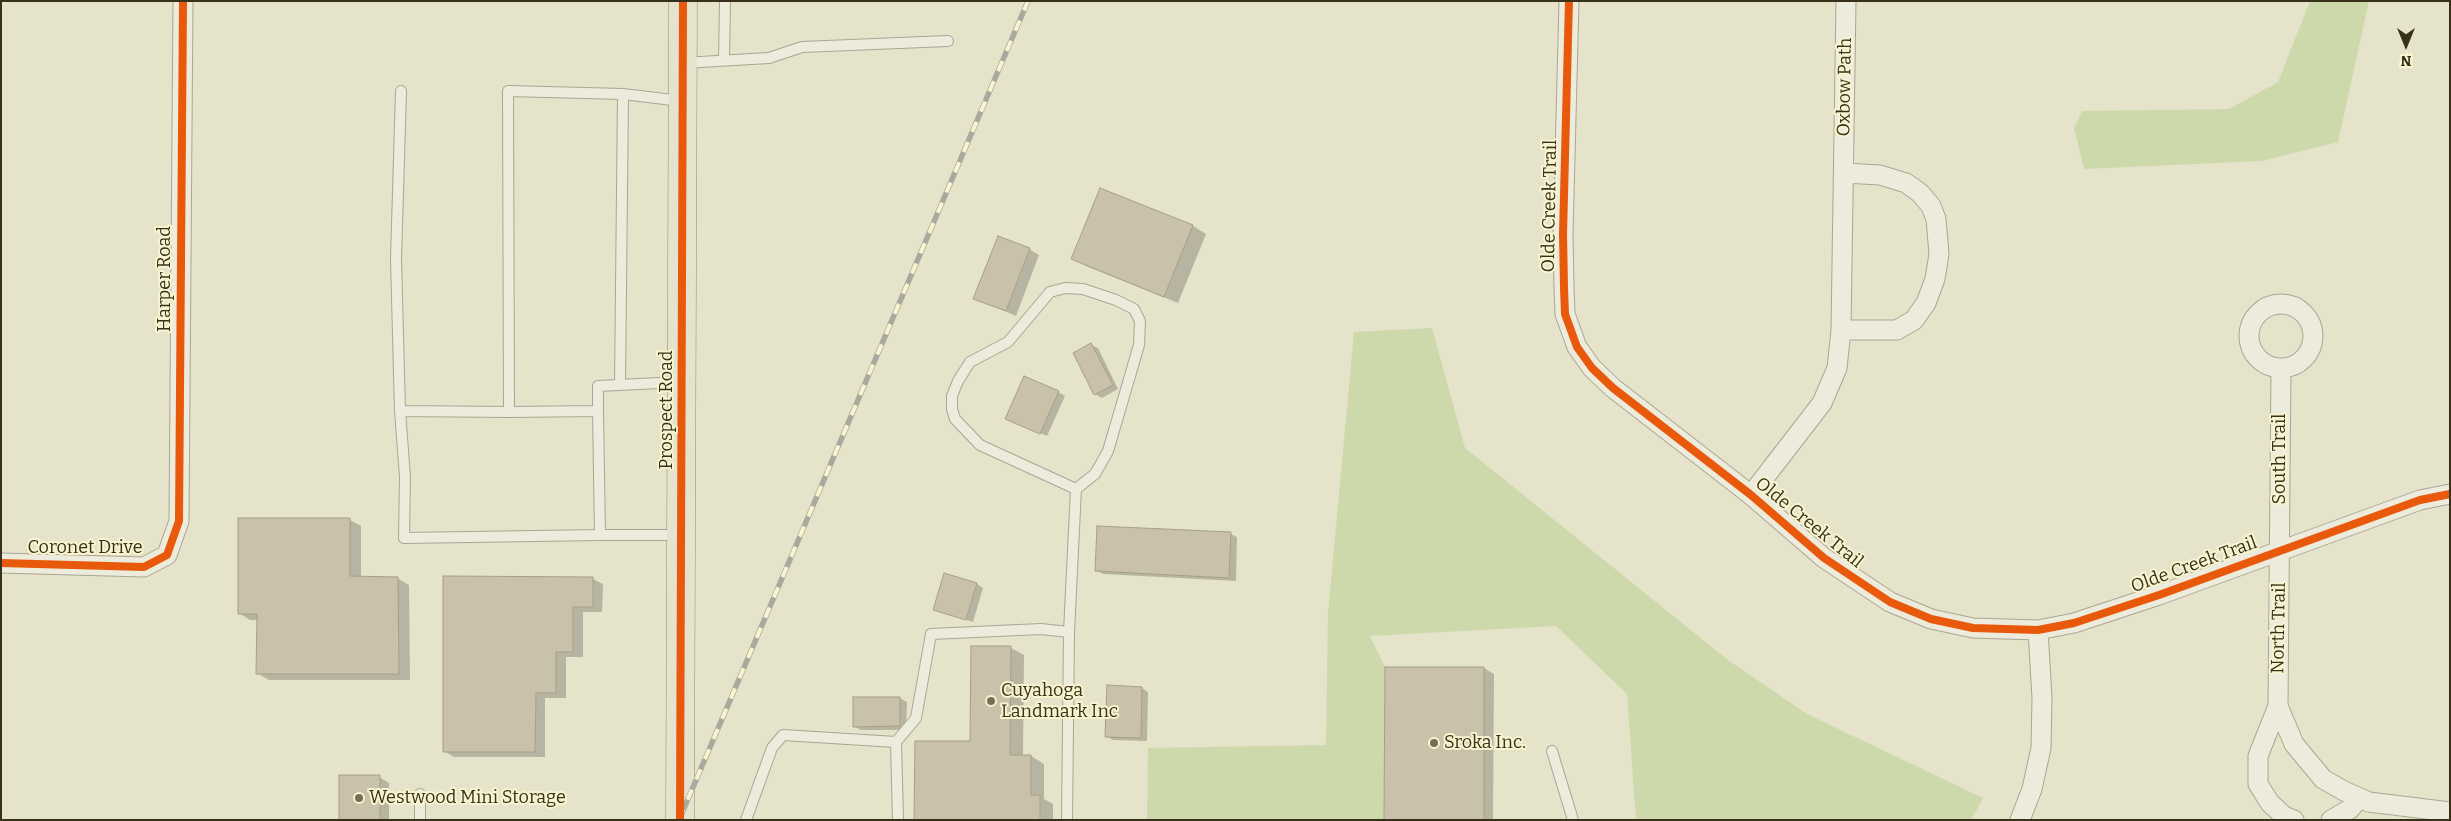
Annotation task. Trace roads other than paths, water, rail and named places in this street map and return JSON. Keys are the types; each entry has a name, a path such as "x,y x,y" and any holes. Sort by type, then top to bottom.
{"main road":[{"name":"Prospect Road","path":"680,820 684,1"}],"street":[{"name":"Harper Road","path":"167,555 179,521 182,1"},
{"name":"Olde Creek Trail","path":"1569,1 1563,234 1565,314 1577,346 1592,368 1613,388 1751,495 1824,558 1890,602 1931,618 1973,628 2038,630 2074,623 2099,615 2420,500 2450,494"},
{"name":"Oxbow Path","path":"1751,495 1822,403 1837,368 1841,330 1846,1"},
{"path":"1841,330 1897,330 1914,320 1926,303 1935,280 1939,254 1936,219 1931,206 1920,193 1906,184 1880,175 1844,173"},
{"name":"South Trail","path":"2280,368 2280,550"},
{"name":"North Trail","path":"2280,550 2278,706 2258,756 2258,784 2270,803 2284,816 2294,820"},
{"name":"Coronet Drive","path":"1,563 144,567 167,555"},
{"path":"2020,820 2032,789 2041,748 2042,698 2038,630"},
{"name":"North Trail","path":"2278,706 2294,744 2323,778 2359,799 2369,802 2450,812"},
{"path":"2331,820 2350,809 2359,799"}],"lane":[{"path":"724,60 726,1"},
{"path":"683,63 769,58 802,47 948,41"},
{"path":"401,91 396,259 400,410 405,477 404,538 600,535 681,536"},
{"path":"509,412 508,91 623,94 683,101"},
{"path":"620,385 623,94"},
{"path":"1066,820 1069,632 1076,489 1095,474 1108,451 1139,345 1140,321 1134,309 1116,300 1083,289 1065,288 1050,292 1008,342 970,362 958,381 952,396 952,409 960,426 980,445 1076,489"},
{"path":"600,535 598,386 682,382"},
{"path":"400,410 509,412 598,410"},
{"path":"898,820 896,742 916,718 931,634 1041,629 1069,632"},
{"path":"746,820 772,748 783,735 896,742"},
{"path":"1552,751 1573,820"},
{"path":"420,794 420,820"}],"railway":[{"path":"679,820 1028,1"}],"place":[{"name":"Cuyahoga Landmark Inc","path":"991,701"},
{"name":"Sroka Inc.","path":"1434,743"},
{"name":"Westwood Mini Storage","path":"359,798"}]}
